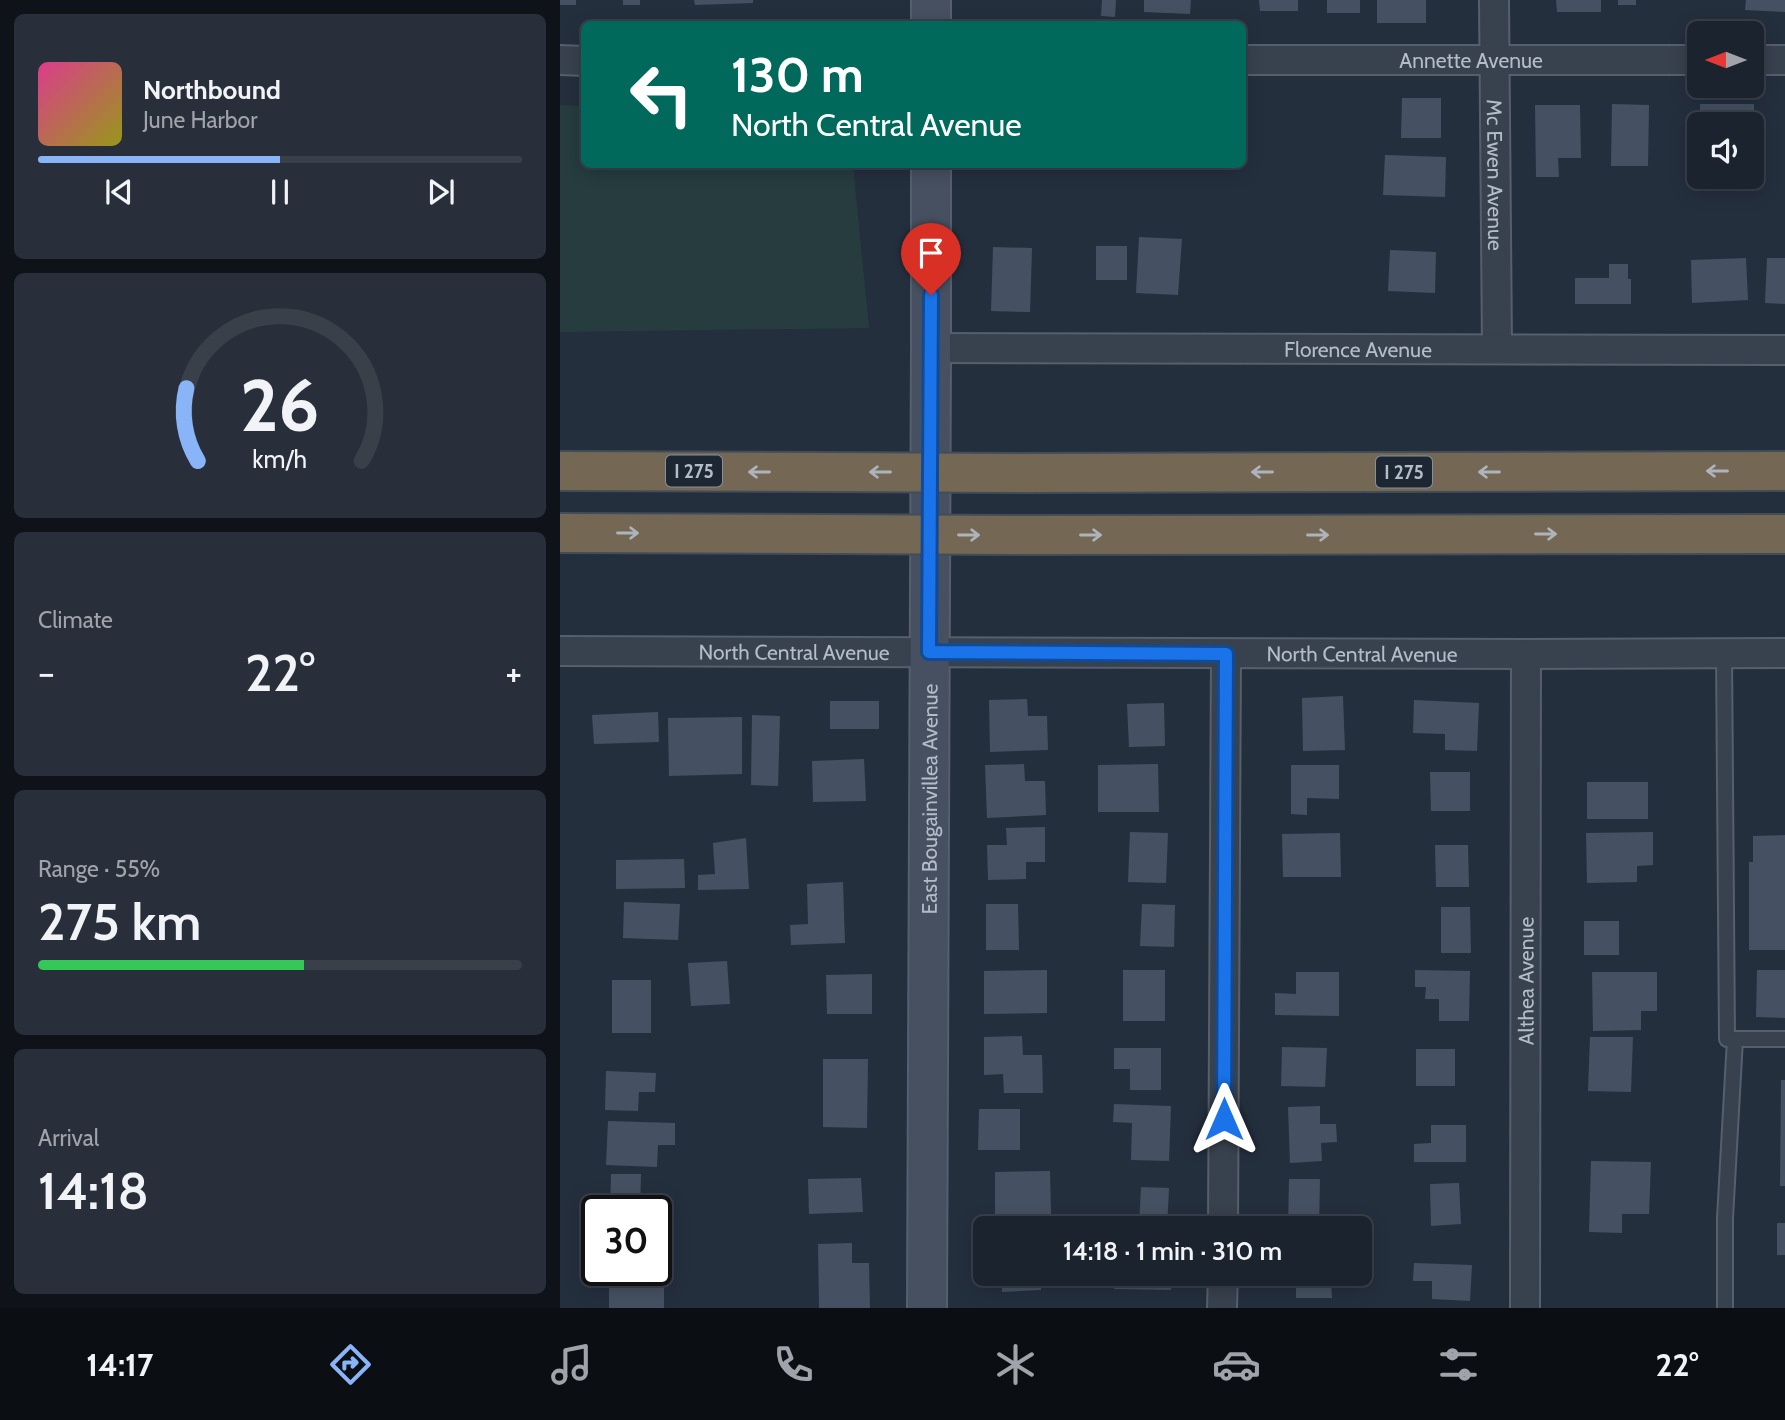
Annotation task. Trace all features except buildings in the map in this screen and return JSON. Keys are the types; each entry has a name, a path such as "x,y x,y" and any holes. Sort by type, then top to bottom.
{"highway":[{"name":"I 275","path":"560,471 1785,471"},
{"path":"560,533 1023,536 1785,534"}],"street":[{"path":"931,0 931,21"},
{"name":"Mc Ewen Avenue","path":"1494,0 1497,349"},
{"path":"560,60 581,61"},
{"name":"Annette Avenue","path":"1246,61 1687,60"},
{"path":"1764,60 1785,60"},
{"name":"East Bougainvillea Avenue","path":"928,1308 930,168"},
{"name":"Florence Avenue","path":"931,348 1785,350"},
{"name":"North Central Avenue","path":"560,651 1785,653"},
{"path":"1223,1216 1226,654"},
{"name":"Althea Avenue","path":"1525,1308 1526,654"},
{"path":"1222,1308 1223,1286"}],"lane":[{"path":"1724,654 1727,1039 1785,1039"},
{"path":"1725,1308 1726,1218 1735,1039"}],"green space":[{"path":"560,105 581,106 581,168 853,168 869,328 560,332"}],"route":[{"path":"931,295 929,652 1226,654 1224,1119"}]}
